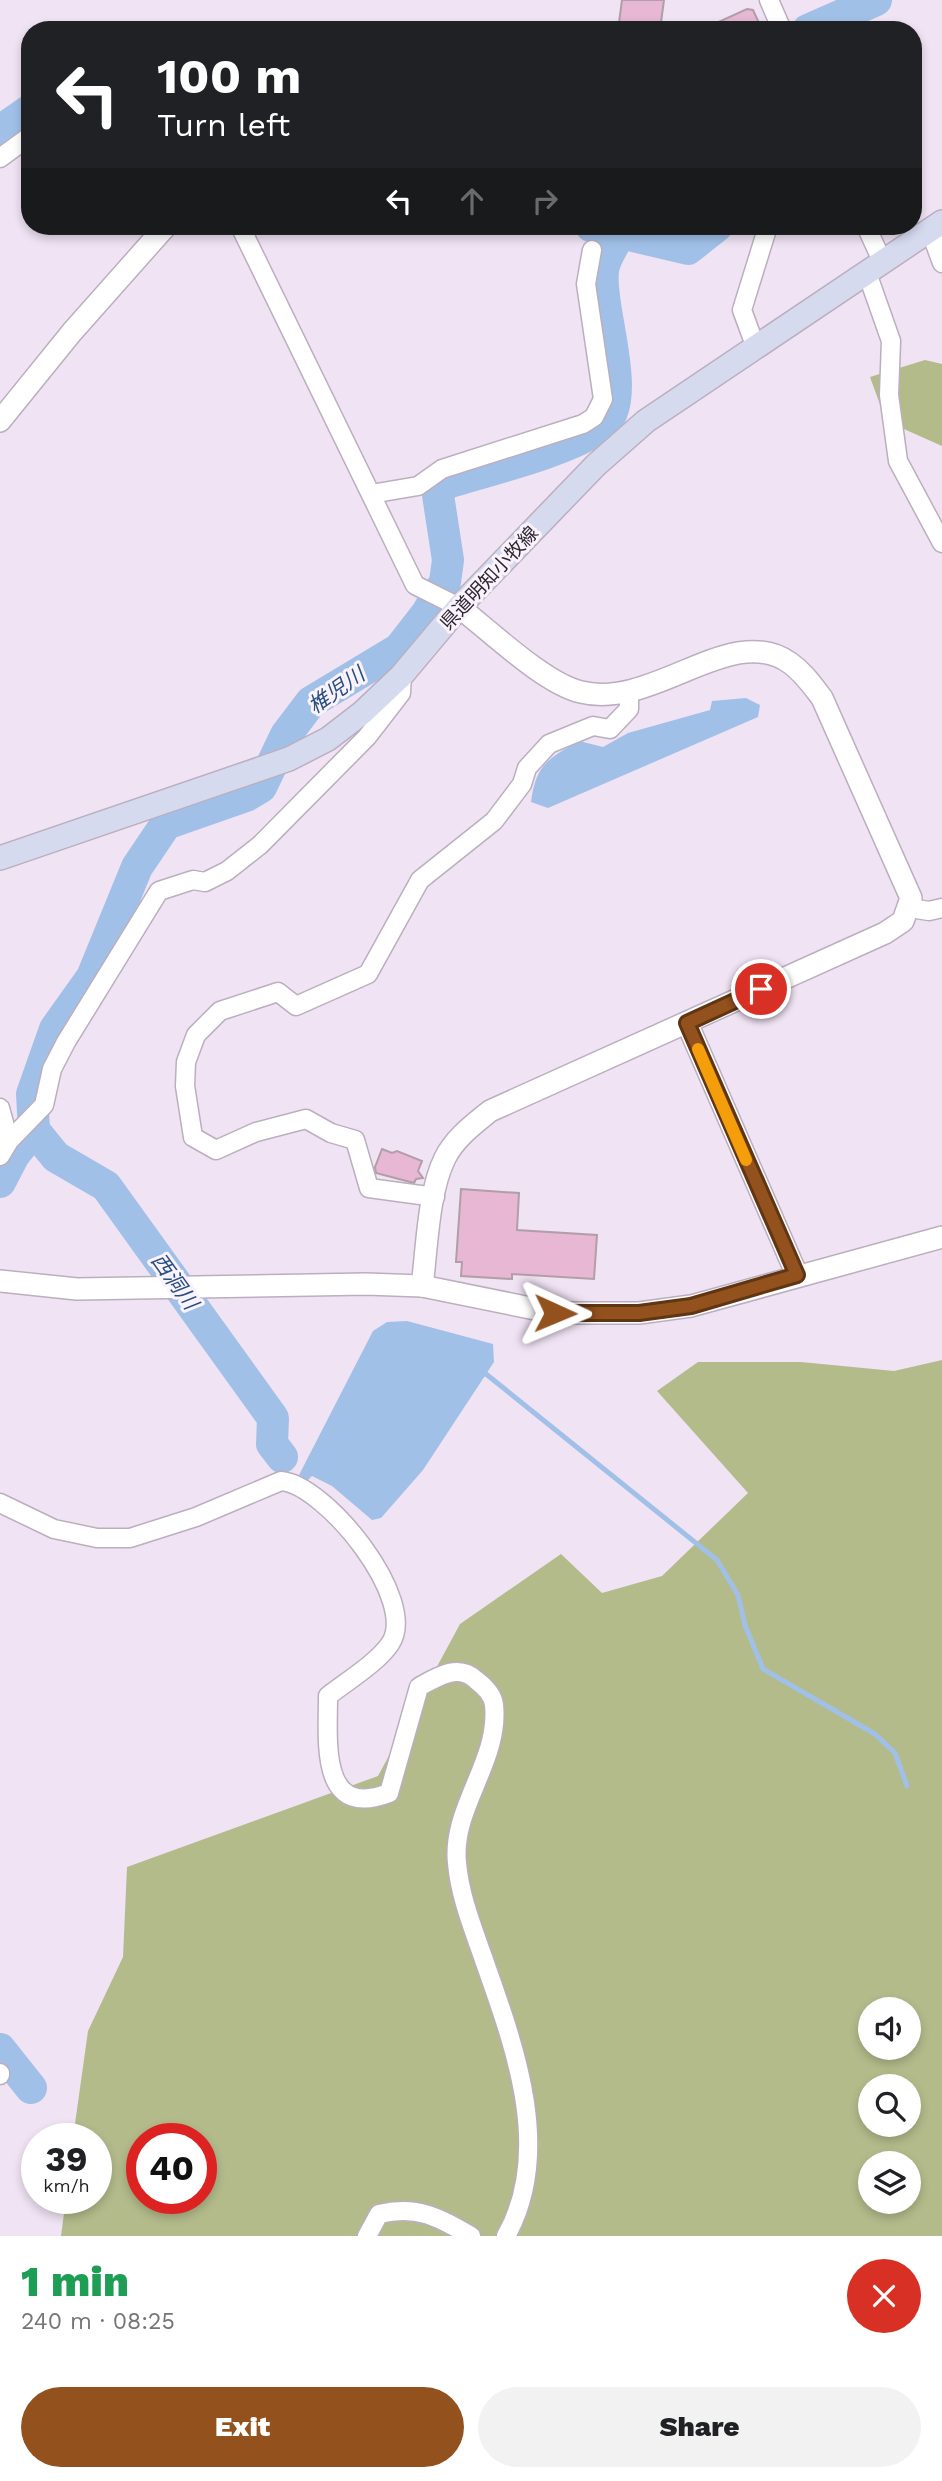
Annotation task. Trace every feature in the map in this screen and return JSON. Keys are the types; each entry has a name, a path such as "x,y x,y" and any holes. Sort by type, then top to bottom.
{"main road":[{"name":"県道明知小牧線","path":"0,858 289,759 328,739 363,712 402,676 454,605 596,465 646,421 936,226"}],"street":[{"path":"769,0 778,21"},
{"path":"0,158 21,143"},
{"path":"936,226 942,263"},
{"path":"0,421 72,332 158,235"},
{"path":"244,235 415,585 454,605 555,681 581,692 629,693 728,653 756,651 788,661 805,676 822,698 908,887 910,908 903,921 885,933 489,1111 462,1134 445,1158 435,1196 422,1286"},
{"path":"756,348 742,310 765,235"},
{"path":"868,235 891,341 888,395 898,461 942,543"},
{"path":"371,494 418,486 442,469 583,424 594,417 603,399 586,284 592,250"},
{"path":"4,1149 44,1105 52,1069 66,1042 159,891 193,880 205,882 228,871 260,845 367,737 401,693 402,676"},
{"path":"435,1196 369,1188 355,1140 331,1133 306,1119 256,1132 216,1150 204,1146 193,1137 185,1086 186,1062 196,1035 220,1011 278,992 296,1006 368,974 420,880 494,821 522,785 527,768 549,744 593,726 610,729 629,709 629,693"},
{"path":"910,908 929,911 942,908"},
{"path":"687,1023 797,1275"},
{"path":"0,1108 4,1149"},
{"path":"0,1281 55,1288 422,1286 555,1313 639,1313 691,1306 942,1237"},
{"path":"0,1503 54,1529 97,1538 130,1538 196,1517 281,1481 294,1482 330,1508 391,1591 397,1616 391,1644 328,1696 328,1764 338,1786 352,1797 369,1800 389,1793 419,1687 451,1672 470,1674 487,1689 494,1704 489,1745 457,1832 457,1862 464,1901 509,2031 522,2085 527,2123 527,2162 518,2214 506,2236"},
{"path":"367,2236 379,2214 404,2208 444,2221 471,2236"}],"green space":[{"path":"925,360 942,364 942,446 886,421 870,377"},
{"path":"942,1360 942,2236 61,2236 64,2214 112,2214 112,2123 75,2123 88,2031 123,1957 127,1867 378,1776 460,1624 561,1554 602,1593 662,1576 748,1493 657,1391 698,1362 801,1362 894,1371"}],"water":[{"path":"746,698 760,705 758,717 548,808 531,802 536,779 545,764 579,741 603,747 628,733 710,710 712,701"},
{"path":"407,1321 493,1344 494,1362 423,1470 381,1518 372,1520 332,1486 312,1476 307,1481 299,1475 373,1331 387,1322"}],"building":[{"path":"622,0 664,0 661,21 619,21"},
{"path":"747,9 753,10 758,21 721,21"},
{"path":"382,1149 392,1153 397,1151 422,1161 418,1171 423,1178 416,1179 414,1183 376,1173 375,1167"},
{"path":"461,1189 519,1193 517,1230 597,1235 594,1279 512,1274 512,1279 461,1276 462,1262 456,1262"}],"waterway":[{"path":"828,21 876,0"},
{"path":"0,131 21,116"},
{"name":"椎児川","path":"0,1182 14,1155 34,1130 32,1094 55,1029 92,977 137,867 166,824 246,796 261,787 286,735 311,702 399,649 427,613 445,582 448,560 438,495 444,484 526,460 569,444 601,427 611,415 616,377 603,271 619,235"},
{"path":"629,235 688,249 706,235"},
{"name":"西洞川","path":"34,1130 56,1157 106,1186 273,1418 272,1444 282,1457"},
{"path":"481,1375 486,1374 717,1560 738,1595 745,1625 763,1669 875,1734 895,1753 907,1786"},
{"name":"椎児川","path":"0,2049 31,2088"}],"slow traffic":[{"path":"698,1049 746,1160"}],"route":[{"path":"555,1313 639,1313 691,1306 797,1275 687,1023 761,989"}]}
